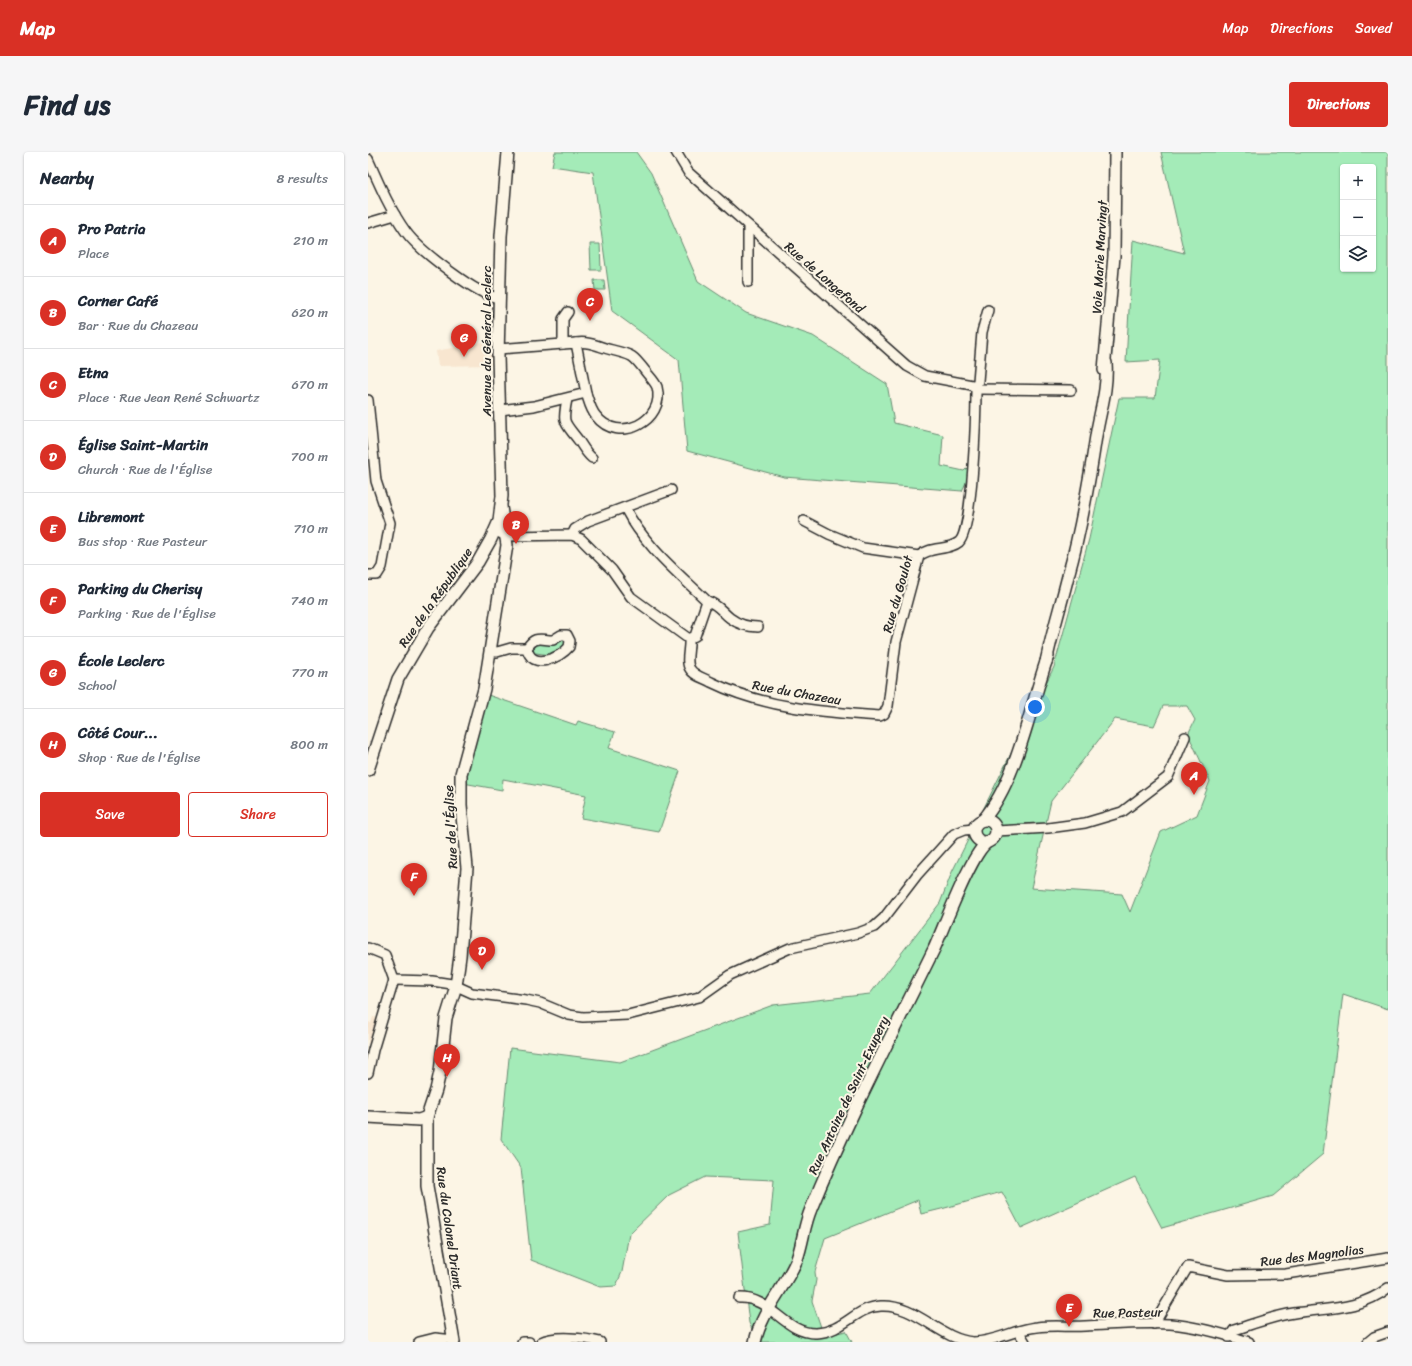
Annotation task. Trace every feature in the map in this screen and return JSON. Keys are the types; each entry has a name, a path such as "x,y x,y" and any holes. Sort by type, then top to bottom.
{"main road":[{"name":"Avenue du Général Leclerc","path":"507,536 501,507 498,349 501,236 508,152"},
{"name":"Voie Marie Marvingt","path":"991,824 996,803 1021,740 1064,608 1068,577 1106,387 1106,364 1114,249 1115,152"},
{"name":"Avenue du Général Leclerc","path":"495,531 501,507"},
{"name":"Rue de la République","path":"368,770 398,679 428,628 478,562 495,531"},
{"name":"Rue de l'Église","path":"427,1117 436,1090 446,1018 456,986 463,923 467,868 461,805 461,774 484,689 507,545 507,536"},
{"path":"977,823 991,824 995,836 988,842 981,841 975,833 977,823"},
{"name":"Rue Antoine de Saint-Exupery","path":"973,860 975,833"},
{"name":"Rue Antoine de Saint-Exupery","path":"755,1342 768,1308 794,1265 801,1246 808,1216 833,1156 943,929 973,860 982,845 988,842"},
{"path":"368,1116 415,1120 427,1117"},
{"name":"Rue du Colonel Driant","path":"427,1117 427,1186 454,1341"}],"street":[{"name":"Rue de Longefond","path":"676,152 688,172 907,366 925,376 976,388 1072,390"},
{"path":"368,159 395,215 406,233 448,270 491,297 500,298"},
{"path":"368,223 395,215"},
{"path":"748,226 748,282"},
{"path":"976,388 978,381 982,332 988,310"},
{"path":"563,344 564,320 568,312"},
{"path":"498,349 576,343 593,343 609,350 632,356 652,380 657,393 655,407 646,420 637,426 622,429 606,425 596,416 586,393 576,343"},
{"name":"Rue du Goulot","path":"884,714 888,706 897,639 919,556 926,551 951,546 961,540 963,534 972,485 976,388"},
{"path":"500,410 534,406 567,399 586,393"},
{"path":"567,399 564,416 565,424 580,442 586,454 592,458"},
{"path":"368,400 370,448 376,481 390,523 382,567 377,575 368,575"},
{"path":"572,536 575,529 588,521 671,490"},
{"path":"625,508 632,522 648,540 656,553 707,601 714,603 730,618 748,626 758,627"},
{"path":"804,521 829,534 863,548 919,556"},
{"path":"495,531 507,536 572,536 581,539 612,570 631,597 689,639 694,636 707,601"},
{"name":"Rue du Chazeau","path":"689,639 688,662 693,673 741,696 764,702 829,712 880,716 884,714"},
{"path":"490,651 497,652 511,648 528,648"},
{"path":"991,824 1048,828 1085,823 1122,812 1168,777 1185,737"},
{"path":"394,980 432,981 452,984 472,993 540,1003 569,1015 583,1017 628,1015 699,997 730,975 790,948 858,933 874,927 884,918 922,869 954,834 964,830 975,833"},
{"path":"368,948 385,955 394,980 373,1050 368,1073"},
{"name":"Rue des Magnolias","path":"1154,1324 1188,1267 1228,1275 1278,1274 1388,1258"},
{"path":"1229,1337 1234,1330 1284,1315 1357,1305 1373,1299 1388,1288"},
{"name":"Rue Pasteur","path":"739,1298 752,1299 768,1308 792,1327 812,1333 834,1330 862,1311 882,1306 904,1310 947,1334 965,1341 989,1341 1037,1326 1154,1324 1177,1325 1249,1342"},
{"path":"1019,1332 1025,1342"},
{"path":"1368,1342 1374,1337 1388,1332"},
{"path":"419,1342 435,1338 454,1341"},
{"path":"541,1342 547,1339 584,1338 600,1342"},
{"path":"522,1342 529,1342"}],"shaded area":[{"path":"493,340 492,365 438,366 436,351"},
{"path":"373,1017 378,1018 370,1044 368,1044 368,1022 371,1023"}],"green space":[{"path":"555,152 636,152 651,173 698,281 746,313 813,336 887,384 894,423 943,435 941,466 964,471 978,457 962,491 784,477 687,451 679,360 612,311 593,172 552,166"},
{"path":"1161,152 1388,152 1388,1009 1343,994 1323,1154 1273,1196 1162,1228 1135,1177 1021,1228 1002,1192 921,1214 918,1200 825,1238 815,1272 816,1280 812,1301 824,1336 846,1331 852,1342 758,1342 749,1323 738,1232 770,1225 774,1180 705,1177 669,1195 629,1234 622,1272 616,1286 600,1287 531,1260 521,1168 501,1139 510,1048 620,1062 773,1005 870,994 940,903 952,872 1054,667 1089,539 1119,398 1155,398 1160,360 1126,362 1133,240 1184,253","holes":["1163,706 1187,706 1195,720 1188,734 1210,781 1197,815 1161,832 1130,912 1122,894 1031,888 1051,801 1115,719 1154,726"]},
{"path":"590,244 600,244 601,270 591,270"},
{"path":"594,280 604,280 605,290 595,290"},
{"path":"560,638 567,640 566,647 550,655 536,653 533,656 531,645"},
{"path":"485,694 576,725 578,721 615,732 609,748 680,771 659,832 581,818 586,795 503,779 502,790 463,783"}],"waterway":[{"path":"1111,361 1116,295"}],"place":[{"name":"Etna","path":"590,321"},
{"name":"École Leclerc","path":"464,357"},
{"name":"Corner Café","path":"516,544"},
{"name":"Pro Patria","path":"1194,795"},
{"name":"Parking du Cherisy","path":"414,896"},
{"name":"Église Saint-Martin","path":"482,970"},
{"name":"Côté Cour...","path":"447,1077"},
{"name":"Libremont","path":"1069,1327"}]}
